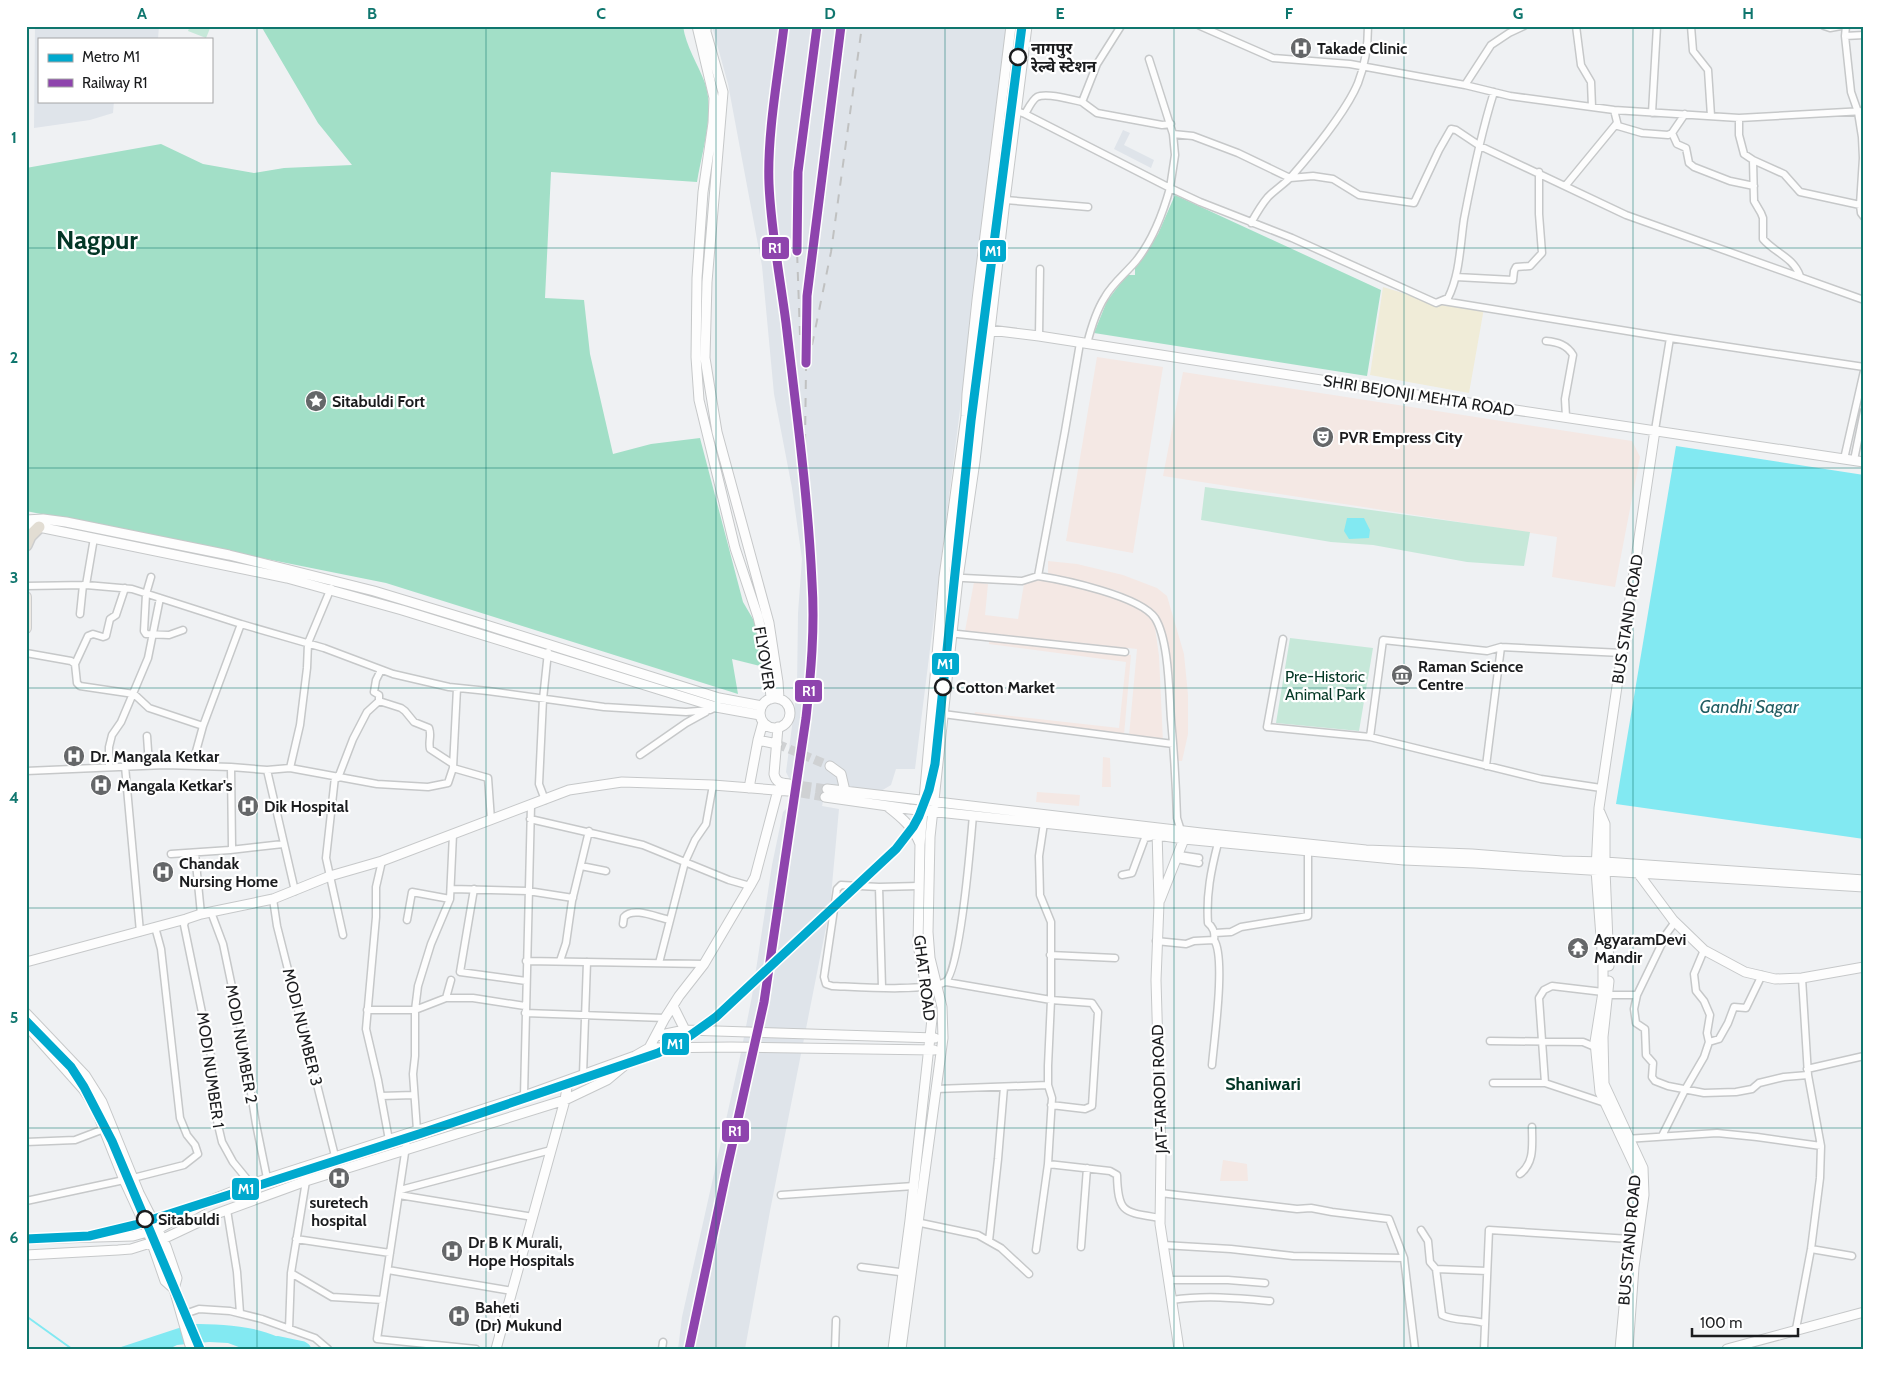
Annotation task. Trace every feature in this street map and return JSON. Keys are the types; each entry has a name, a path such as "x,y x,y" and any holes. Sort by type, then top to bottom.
{"highway":[{"path":"26,545 30,536 39,527"}],"main road":[{"name":"FLYOVER","path":"697,26 714,98 713,123 703,192 698,270 696,332 699,400 735,548 758,617 774,696"},
{"path":"706,26 723,92 707,282 705,358 717,432 769,623 778,682 774,696 762,714 749,788"},
{"name":"GHAT ROAD","path":"893,1349 907,1273 943,1038 942,1007 932,986 922,973 918,945 923,799 944,577 966,416 974,328 1011,26"},
{"name":"GHAT ROAD","path":"914,1221 914,1186 932,1019 932,986 928,932 928,877 933,810 958,578 979,431 1005,200 1021,112 1027,26"},
{"name":"SHRI BEJONJI MEHTA ROAD","path":"974,328 1039,336 1864,462"},
{"path":"963,429 979,431"},
{"name":"BUS STAND ROAD","path":"1620,1349 1637,1171 1626,1139 1600,1092 1595,1046 1606,994 1598,808 1655,430"},
{"path":"26,520 43,519 93,535"},
{"path":"26,529 39,527 93,535 287,578 374,591 548,644 715,705"},
{"path":"331,586 548,656 715,705 762,714 770,727 778,727 786,722 790,713 787,704 774,696"},
{"path":"26,597 26,628"},
{"path":"937,661 950,663"},
{"path":"934,697 945,698"},
{"path":"649,1048 665,1018 704,964 754,877 779,786 774,774 778,727"},
{"path":"758,740 777,744"},
{"path":"830,766 841,774 845,791"},
{"path":"26,962 201,914 273,899 330,876 382,861 569,790 622,782 749,788 779,786 789,788"},
{"path":"1157,831 1044,823 1018,816 973,815 888,806 826,793 845,791 934,800 1018,816 1157,831 1183,835 1366,850 1472,854 1600,866"},
{"path":"888,806 917,835 920,844"},
{"name":"JAT-TARODI ROAD","path":"1157,831 1159,903 1156,941 1156,980 1161,1152 1160,1218 1179,1349"},
{"path":"1183,835 1218,843 1404,860 1600,866 1864,880"},
{"path":"1159,903 1178,857 1183,835"},
{"path":"1642,868 1864,887"},
{"path":"1642,868 1675,922 1704,950 1745,972 1775,979 1802,978 1864,967"},
{"path":"1606,994 1604,1084 1626,1139 1643,1168 1644,1195 1634,1267 1628,1349"},
{"path":"673,1006 685,1030"},
{"path":"26,1013 85,1075 102,1102 165,1280 174,1289 191,1349"},
{"path":"916,1037 932,1019"},
{"path":"26,1025 83,1089 94,1107 128,1179 163,1239 177,1278 174,1289"},
{"path":"656,1036 685,1030 943,1038"},
{"path":"26,1239 133,1236 158,1229 211,1200 267,1178 390,1140 583,1076 635,1056 649,1048 912,1048 941,1051"},
{"path":"912,1048 928,1062"},
{"path":"26,1255 118,1250 152,1243 227,1210 306,1181 566,1100 608,1080 635,1056"},
{"path":"496,1349 566,1100 568,1081"},
{"name":"GHAT ROAD","path":"902,1349 907,1273"},
{"path":"1727,1349 1864,1312"}],"street":[{"path":"1082,102 1097,64 1121,26"},
{"path":"1200,26 1273,58 1350,64 1466,85 1510,96 1614,110 1739,118 1861,111"},
{"path":"1251,223 1268,197 1290,178 1337,118 1358,84 1366,52 1368,26"},
{"path":"1466,85 1491,44 1524,26"},
{"path":"1576,26 1581,65 1592,82 1592,107"},
{"path":"1652,113 1657,26"},
{"path":"1691,26 1693,52 1708,70 1711,116"},
{"path":"1824,26 1830,28 1840,26"},
{"path":"1846,26 1850,92 1861,111 1863,158 1860,205 1861,214 1864,217"},
{"path":"1846,36 1864,35"},
{"path":"1038,576 1083,343 1105,296 1141,253 1153,233 1164,209 1170,188 1176,155 1173,134 1149,59"},
{"path":"1001,105 1021,112 1170,188 1251,223 1292,238 1436,303 1448,298 1455,284 1468,200 1494,92"},
{"path":"1021,112 1040,96 1066,98 1082,102 1097,113 1162,125 1171,124"},
{"path":"1614,110 1618,126 1642,133 1672,133"},
{"path":"1672,133 1685,114"},
{"path":"1739,118 1741,144 1744,154 1784,174 1800,192 1860,205"},
{"path":"1566,186 1617,123"},
{"path":"1173,134 1193,136 1238,152 1290,178 1313,176 1333,179 1359,195 1414,203 1438,150 1451,128 1480,146 1539,172 1626,215 1864,300"},
{"path":"1672,133 1677,144 1686,148 1690,163 1694,167 1730,182 1754,186"},
{"path":"1753,160 1754,201 1762,212 1763,239 1791,261 1796,266 1800,276"},
{"path":"1456,277 1513,280 1514,268 1530,266 1542,253 1539,222 1539,172"},
{"path":"1005,200 1088,207"},
{"path":"1039,336 1040,269"},
{"path":"1442,301 1864,369 1844,459"},
{"path":"1655,430 1670,338"},
{"path":"1546,341 1560,343 1569,349 1573,355 1565,399 1566,418"},
{"path":"1854,460 1864,411"},
{"path":"80,614 93,535"},
{"path":"944,577 1022,581 1038,576 1062,580 1134,603 1154,617 1161,632 1164,650 1173,744 1177,818 1183,835"},
{"path":"152,577 146,594 144,630 146,634 169,635 183,630"},
{"path":"26,586 85,585 125,588 308,643 392,674 457,688 604,707 686,712 715,705"},
{"path":"290,768 300,725 308,643 331,586"},
{"path":"125,588 116,615 110,619 106,636 93,634 88,636 75,664 77,683 80,686 134,694 149,708 203,726"},
{"path":"109,767 109,747 112,734 121,722 148,658 160,598"},
{"path":"192,766 203,726 241,624"},
{"path":"940,632 1125,652"},
{"path":"1283,639 1267,727 1370,737 1541,779 1601,788"},
{"path":"1370,737 1383,640 1487,652 1501,647 1622,653"},
{"path":"545,800 539,784 548,644"},
{"path":"1486,766 1501,647"},
{"path":"26,653 72,661 75,664"},
{"path":"343,935 326,858 336,777 367,712 379,701 379,695 374,692 376,680 381,670"},
{"path":"26,771 149,765 267,770 290,768 377,784 428,787 448,783 453,766 457,688"},
{"path":"379,701 401,708 414,722 429,728 431,734 428,744 430,749 453,766 488,778 491,820"},
{"path":"640,755 715,705"},
{"path":"943,714 1173,744"},
{"path":"147,736 149,765"},
{"path":"125,766 140,932"},
{"path":"230,850 233,845 231,767"},
{"path":"267,770 295,891"},
{"path":"659,963 685,862 695,840 706,824 713,785"},
{"path":"524,1096 531,805"},
{"path":"946,982 950,977 958,953 973,815"},
{"path":"530,819 589,831 643,845 729,880 750,886"},
{"path":"1036,1250 1048,1164 1052,1098 1048,1085 1051,922 1040,895 1040,856 1044,823"},
{"path":"560,962 566,943 573,898 589,831"},
{"path":"1122,875 1132,873 1145,838 1157,831"},
{"path":"453,834 452,889 450,899 428,952 418,986 415,1010 416,1056 413,1074 412,1132 406,1150 377,1339 476,1349"},
{"path":"1212,1065 1220,964 1212,927 1208,923 1207,906 1209,876 1218,843"},
{"path":"171,854 283,844"},
{"path":"1156,941 1186,944 1231,932 1241,927 1308,916 1308,851"},
{"path":"195,853 201,914"},
{"path":"1178,857 1199,860"},
{"path":"382,861 376,887 376,917 366,1029 390,1140"},
{"path":"581,866 606,871"},
{"path":"919,886 841,885 837,889 824,977 826,984 832,986 882,987 932,986 946,982 1051,1000 1092,1003 1098,1012 1092,1106 1085,1109 1051,1105"},
{"path":"879,886 882,987"},
{"path":"452,889 528,892 573,898"},
{"path":"474,889 460,972 526,981"},
{"path":"407,920 412,892 450,899"},
{"name":"MODI NUMBER 3","path":"273,899 277,926 335,1156"},
{"name":"MODI NUMBER 2","path":"211,912 223,944 240,1025 267,1178"},
{"path":"623,924 624,917 630,912 638,912 670,920"},
{"name":"MODI NUMBER 1","path":"186,919 184,925 211,1056 214,1108 222,1142 232,1162 251,1184"},
{"path":"1675,922 1667,933 1637,995 1636,1023 1645,1029 1646,1055 1654,1063 1652,1077 1655,1081 1668,1086 1704,1093 1736,1092 1752,1089 1759,1083 1864,1056"},
{"path":"26,1201 184,1165 198,1154 180,1118 161,949 155,927"},
{"path":"1662,1136 1704,1057 1709,1042 1710,1014 1704,1001 1696,991 1694,974 1704,950"},
{"path":"1050,955 1115,958"},
{"path":"526,961 704,964"},
{"path":"583,1076 587,962"},
{"path":"1709,1042 1719,1038 1734,1007 1746,1008 1762,975"},
{"path":"1796,1330 1811,1248 1820,1178 1821,1146 1807,1072 1802,978"},
{"path":"446,998 451,980"},
{"path":"1545,1083 1540,998 1544,990 1552,986 1574,987 1606,994 1637,995"},
{"path":"367,1010 415,1010 446,998 473,998 525,1006"},
{"path":"525,1014 665,1018"},
{"path":"1490,1041 1583,1042 1595,1046"},
{"path":"1493,1083 1545,1083 1605,1103"},
{"path":"936,1089 1048,1085"},
{"path":"989,1241 1004,1087"},
{"path":"381,1096 414,1095"},
{"path":"1520,1174 1526,1169 1531,1160 1532,1127"},
{"path":"26,1142 75,1140 104,1129"},
{"path":"1626,1139 1717,1133 1821,1146"},
{"path":"399,1193 551,1150"},
{"path":"1048,1164 1110,1171 1117,1175 1117,1194 1122,1207 1132,1214 1160,1218"},
{"path":"289,1328 291,1273 306,1181 301,1167"},
{"path":"1081,1247 1087,1168"},
{"path":"781,1195 914,1186"},
{"path":"399,1193 533,1217"},
{"path":"1160,1193 1297,1209 1310,1208 1389,1219 1404,1258 1415,1349"},
{"path":"227,1210 237,1272 240,1313"},
{"path":"914,1221 978,1235 1001,1248 1029,1274"},
{"path":"1422,1230 1428,1241 1430,1262 1436,1269 1442,1315 1454,1320 1468,1319 1484,1323"},
{"path":"1484,1349 1488,1230 1630,1239"},
{"path":"296,1239 390,1253"},
{"path":"1163,1245 1231,1249 1293,1256 1404,1258"},
{"path":"1811,1248 1852,1256"},
{"path":"861,1267 907,1273"},
{"path":"1436,1269 1486,1271"},
{"path":"388,1270 512,1291"},
{"path":"291,1273 332,1297 383,1300"},
{"path":"1169,1280 1248,1280 1266,1282"},
{"path":"1172,1300 1191,1297 1219,1297 1270,1301"},
{"path":"184,1320 200,1309 240,1313 315,1338 328,1349"},
{"path":"834,1349 836,1320"}],"shaded area":[{"path":"35,26 159,26 158,38 38,38 38,102 114,102 113,113 90,120 34,128"},
{"path":"712,26 1012,26 988,186 915,769 896,769 891,785 881,791 826,788 822,806 839,809 830,907 770,1211 745,1349 678,1349 682,1317 752,996 772,865 783,812 789,806 792,784 786,772 797,688 798,613 802,559 792,488 774,394 762,266 728,84"},
{"path":"1123,130 1130,133 1124,145 1154,160 1151,168 1114,149"},
{"path":"1097,357 1163,367 1133,553 1066,541"},
{"path":"1183,372 1632,441 1640,457 1615,587 1552,577 1557,537 1163,476"},
{"path":"1048,561 1077,564 1123,575 1157,588 1167,596 1184,654 1188,695 1188,734 1182,761 1175,761 1174,724 1158,620 1150,607 1118,591 1048,573"},
{"path":"1038,576 1083,587 1132,604 1154,620 1159,656 1163,742 1129,736 1137,649 965,631 974,582 988,584 985,615 1018,619 1024,584"},
{"path":"989,640 1131,655 1124,735 974,716 975,712 1119,728 1126,662 989,644"},
{"path":"1103,757 1110,758 1111,787 1102,787"},
{"path":"1037,792 1080,795 1079,806 1036,802"},
{"path":"1223,1160 1247,1164 1248,1181 1220,1181"}],"green space":[{"path":"190,26 211,26 206,38 188,31"},
{"path":"261,26 683,26 708,95 707,132 697,182 551,172 545,298 584,300 590,354 613,454 651,444 700,438 743,602 760,631 768,668 732,659 738,694 386,583 26,511 26,168 161,144 203,164 254,173 284,168 352,165 318,123"},
{"path":"1175,195 1381,290 1367,376 1094,333 1107,301 1127,275 1135,275 1135,268 1158,234"},
{"path":"1205,487 1530,532 1524,566 1467,562 1373,545 1331,542 1201,520"},
{"name":"Pre-Historic Animal Park","path":"1290,638 1373,648 1359,731 1276,723"}],"sand":[{"path":"1383,287 1443,305 1484,308 1469,393 1370,375"}],"water":[{"name":"Gandhi Sagar","path":"1676,446 1864,475 1864,839 1616,804"},
{"path":"1347,518 1364,518 1370,530 1369,538 1349,539 1344,531"},
{"path":"191,1324 234,1326 261,1331 275,1335 299,1349 244,1349 228,1343 209,1342 177,1345 169,1349 115,1349"}],"waterway":[{"path":"26,1316 72,1349"},
{"path":"278,1342 305,1349"}],"tunnel":[{"path":"777,744 830,766"},
{"path":"789,784 827,789"},
{"path":"788,791 825,797"}],"railway":[{"path":"800,335 796,222 798,172 817,26"},
{"path":"805,443 807,296 841,26"},
{"path":"812,345 831,252 862,26"},
{"path":"811,565 812,513"}],"metro line":[{"name":"M1","path":"26,1239 89,1236 135,1225 422,1133 658,1053 684,1040 716,1017 896,849 919,816 929,790 935,764 971,421 1022,26"},
{"name":"M1","path":"26,1021 71,1067 84,1087 112,1141 200,1349"}],"rail line":[{"name":"R1","path":"689,1349 764,1002 806,718 811,667 813,599 808,517 769,184 771,126 784,26"},
{"name":"R1","path":"797,251 798,172 817,26"},
{"name":"R1","path":"806,363 807,296 841,26"}],"place":[{"name":"Takade Clinic","path":"1301,48"},
{"name":"नागपुर रेल्वे स्टेशन","path":"1018,57"},
{"name":"Sitabuldi Fort","path":"316,401"},
{"name":"PVR Empress City","path":"1323,437"},
{"name":"Raman Science Centre","path":"1402,675"},
{"name":"Cotton Market","path":"943,687"},
{"name":"Dr. Mangala Ketkar","path":"74,756"},
{"name":"Mangala Ketkar's","path":"101,785"},
{"name":"Dik Hospital","path":"248,806"},
{"name":"Chandak Nursing Home","path":"163,872"},
{"name":"AgyaramDevi Mandir","path":"1578,948"},
{"name":"suretech hospital","path":"339,1178"},
{"name":"Sitabuldi","path":"145,1219"},
{"name":"Dr B K Murali, Hope Hospitals","path":"452,1251"},
{"name":"Baheti (Dr) Mukund","path":"459,1316"}],"district":[{"name":"Nagpur","path":"97,240"},
{"name":"Shaniwari","path":"1263,1084"}]}
